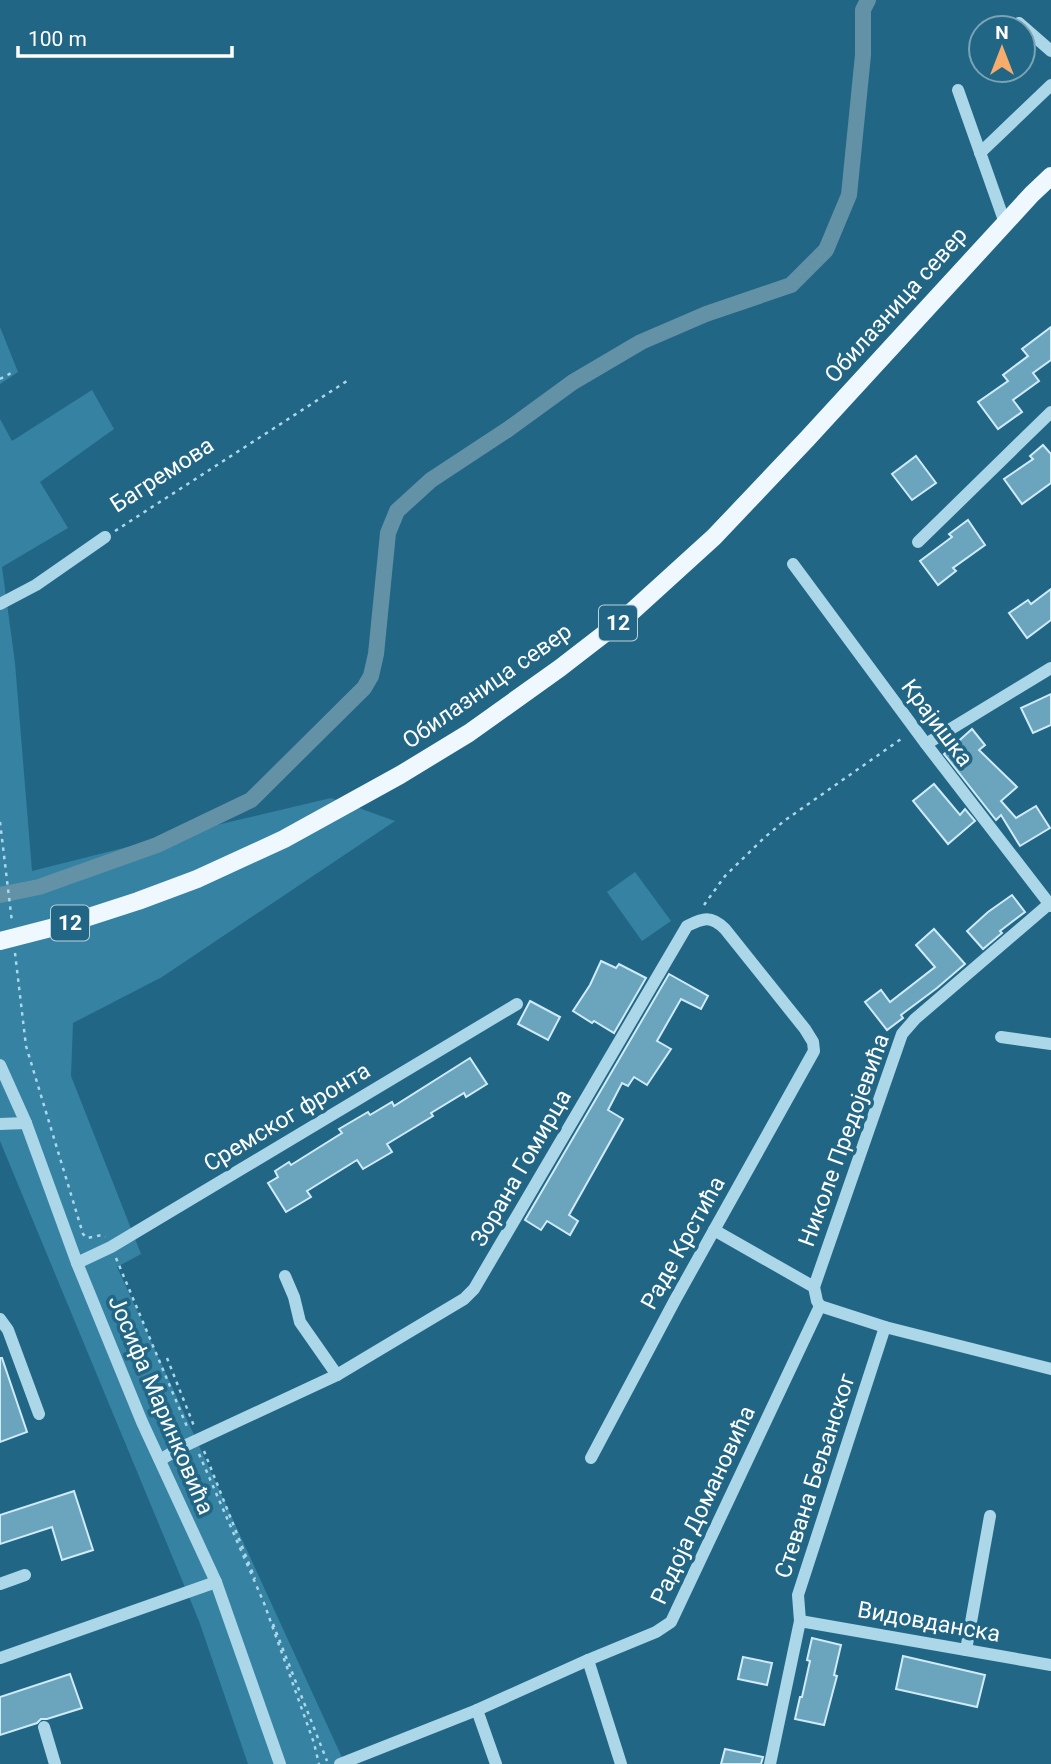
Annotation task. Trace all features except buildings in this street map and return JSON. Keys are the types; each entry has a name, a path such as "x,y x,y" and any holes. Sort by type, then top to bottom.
{"main road":[{"name":"Обилазница север","path":"4,941 138,901 197,879 284,839 470,733 560,668 626,617 714,537 1051,176"}],"street":[{"path":"1037,39 1051,51"},
{"path":"980,153 1051,85"},
{"path":"958,90 1005,223"},
{"path":"918,542 1051,412"},
{"name":"Багремова","path":"0,604 36,585 106,537"},
{"name":"Крајишка","path":"793,564 926,744 1050,905"},
{"path":"926,744 1051,668"},
{"name":"Николе Предојевића","path":"814,1287 902,1034 915,1019 1050,905"},
{"name":"Раде Крстића","path":"591,1458 674,1300 814,1051 813,1042 805,1028 717,921 698,920 687,926"},
{"name":"Зорана Гомирца","path":"160,1460 337,1375 464,1299 474,1289 687,926"},
{"name":"Сремског фронта","path":"77,1263 111,1247 517,1004"},
{"path":"1001,1037 1051,1044"},
{"name":"Јосифа Маринковића","path":"0,1065 26,1123 77,1263 142,1422 216,1582 280,1764"},
{"path":"0,1124 26,1123"},
{"path":"715,1230 814,1287 820,1306 885,1327 1051,1369"},
{"path":"285,1276 300,1322 337,1375"},
{"name":"Радоја Домановића","path":"340,1764 477,1710 656,1632 671,1622 820,1306"},
{"path":"0,1319 8,1330 39,1414"},
{"name":"Стевана Бељанског","path":"770,1764 800,1621 798,1595 885,1327"},
{"path":"966,1650 990,1516"},
{"path":"0,1584 25,1575"},
{"path":"0,1658 216,1582"},
{"name":"Видовданска","path":"800,1621 1051,1665"},
{"path":"588,1660 621,1764"},
{"path":"477,1710 496,1764"},
{"path":"44,1727 55,1764"}],"path":[{"path":"0,379 15,371"},
{"name":"Багремова","path":"106,537 347,381"},
{"path":"687,926 725,876 764,838 915,729"},
{"path":"0,822 10,909 4,941 26,1046 83,1234 87,1238 102,1235 107,1238 197,1440 264,1603 319,1764"},
{"name":"Јосифа Маринковића","path":"167,1358 197,1440 328,1764"}],"shaded area":[{"path":"0,327 18,372 0,384"},
{"path":"92,390 114,429 40,482 68,528 2,567 15,663 32,871 331,798 395,821 162,977 73,1023 71,1076 141,1254 117,1267 345,1764 248,1764 199,1621 0,1141 0,419 12,441"},
{"path":"635,872 671,921 642,941 607,892"}],"waterway":[{"path":"0,895 39,887 157,845 251,800 364,688 371,676 376,654 388,533 397,511 431,480 573,382 641,342 706,314 791,285 826,250 849,195 863,55 863,10 868,0"}]}
